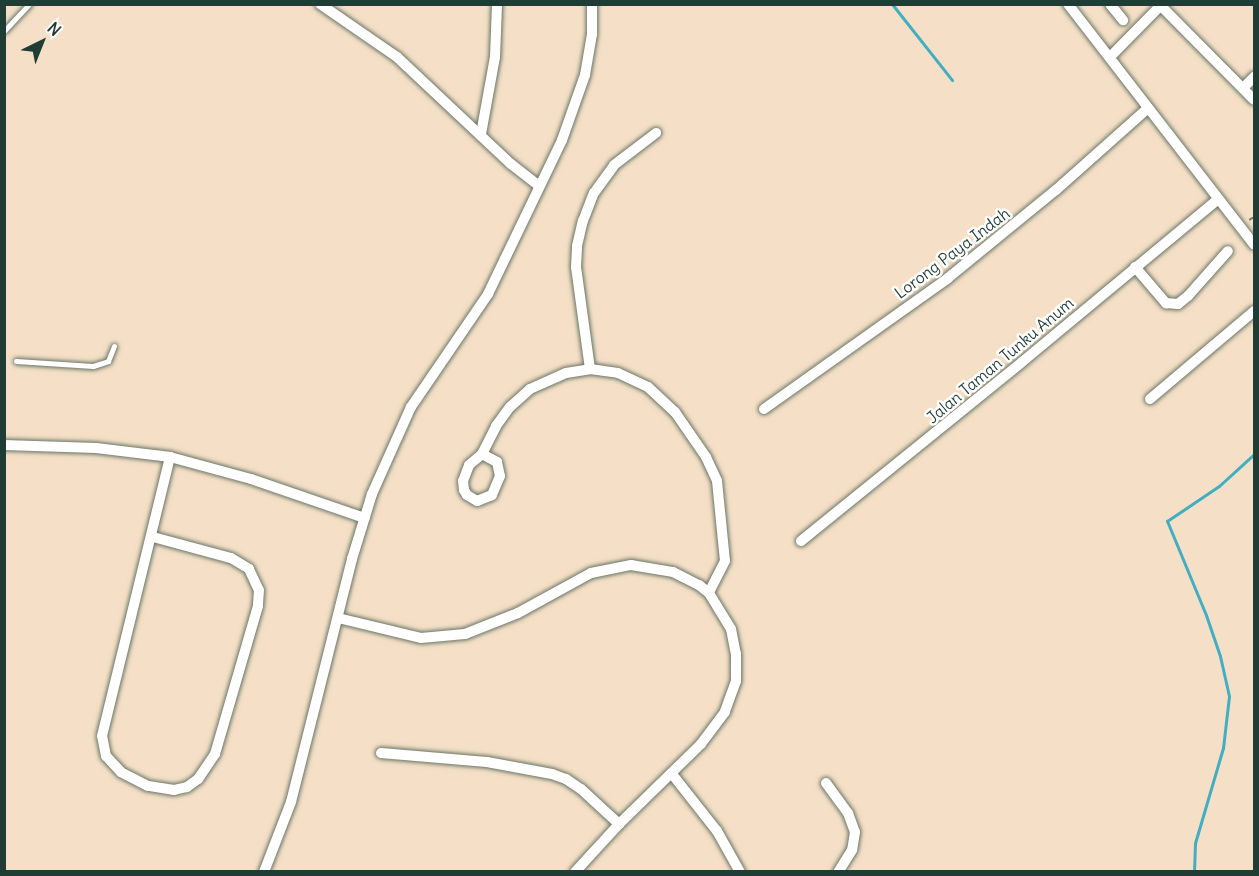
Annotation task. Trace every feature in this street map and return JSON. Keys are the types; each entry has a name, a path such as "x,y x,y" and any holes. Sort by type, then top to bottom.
{"street":[{"path":"320,4 397,57 538,185"},
{"path":"481,134 495,57 496,4"},
{"path":"264,872 291,802 364,518 405,418 488,294 538,185 562,140 580,95 591,33 592,4"},
{"path":"1068,4 1254,244"},
{"path":"1110,4 1123,21"},
{"path":"1110,57 1162,5 1254,100"},
{"path":"1243,88 1254,77"},
{"name":"Lorong Paya Indah","path":"764,409 948,278 1056,190 1148,108"},
{"path":"590,369 576,267 581,228 594,193 609,171 656,133"},
{"name":"Jalan Taman Tunku Anum","path":"801,541 1023,362 1218,199"},
{"path":"1135,267 1166,303 1178,304 1188,296 1228,250"},
{"path":"1150,399 1254,311"},
{"path":"482,454 499,421 523,395 554,378 590,369 632,378 658,395 675,412 710,464 719,488 726,557 709,593"},
{"path":"4,446 96,448 170,457 251,479 364,518"},
{"path":"153,537 231,558 249,570 259,590 258,606 217,748 205,772 198,779 187,787 174,790 148,786 131,779 112,763 103,748 105,718 153,537 170,457"},
{"path":"338,618 421,638 465,634 518,613 591,573 631,565 660,568 673,572 699,585 709,593 731,629 736,654 736,681 731,699 719,723 575,872"},
{"path":"381,753 487,762 552,774 566,779 581,789 619,824"},
{"path":"672,774 717,831 740,872"},
{"path":"826,783 848,813 855,832 852,850 838,872"}],"lane":[{"path":"4,31 29,4"},
{"path":"16,361 93,366 108,361 114,346"}],"waterway":[{"path":"892,4 952,80"},
{"path":"1194,872 1195,843 1223,748 1229,696 1220,656 1206,615 1167,521 1219,486 1254,454"}]}
